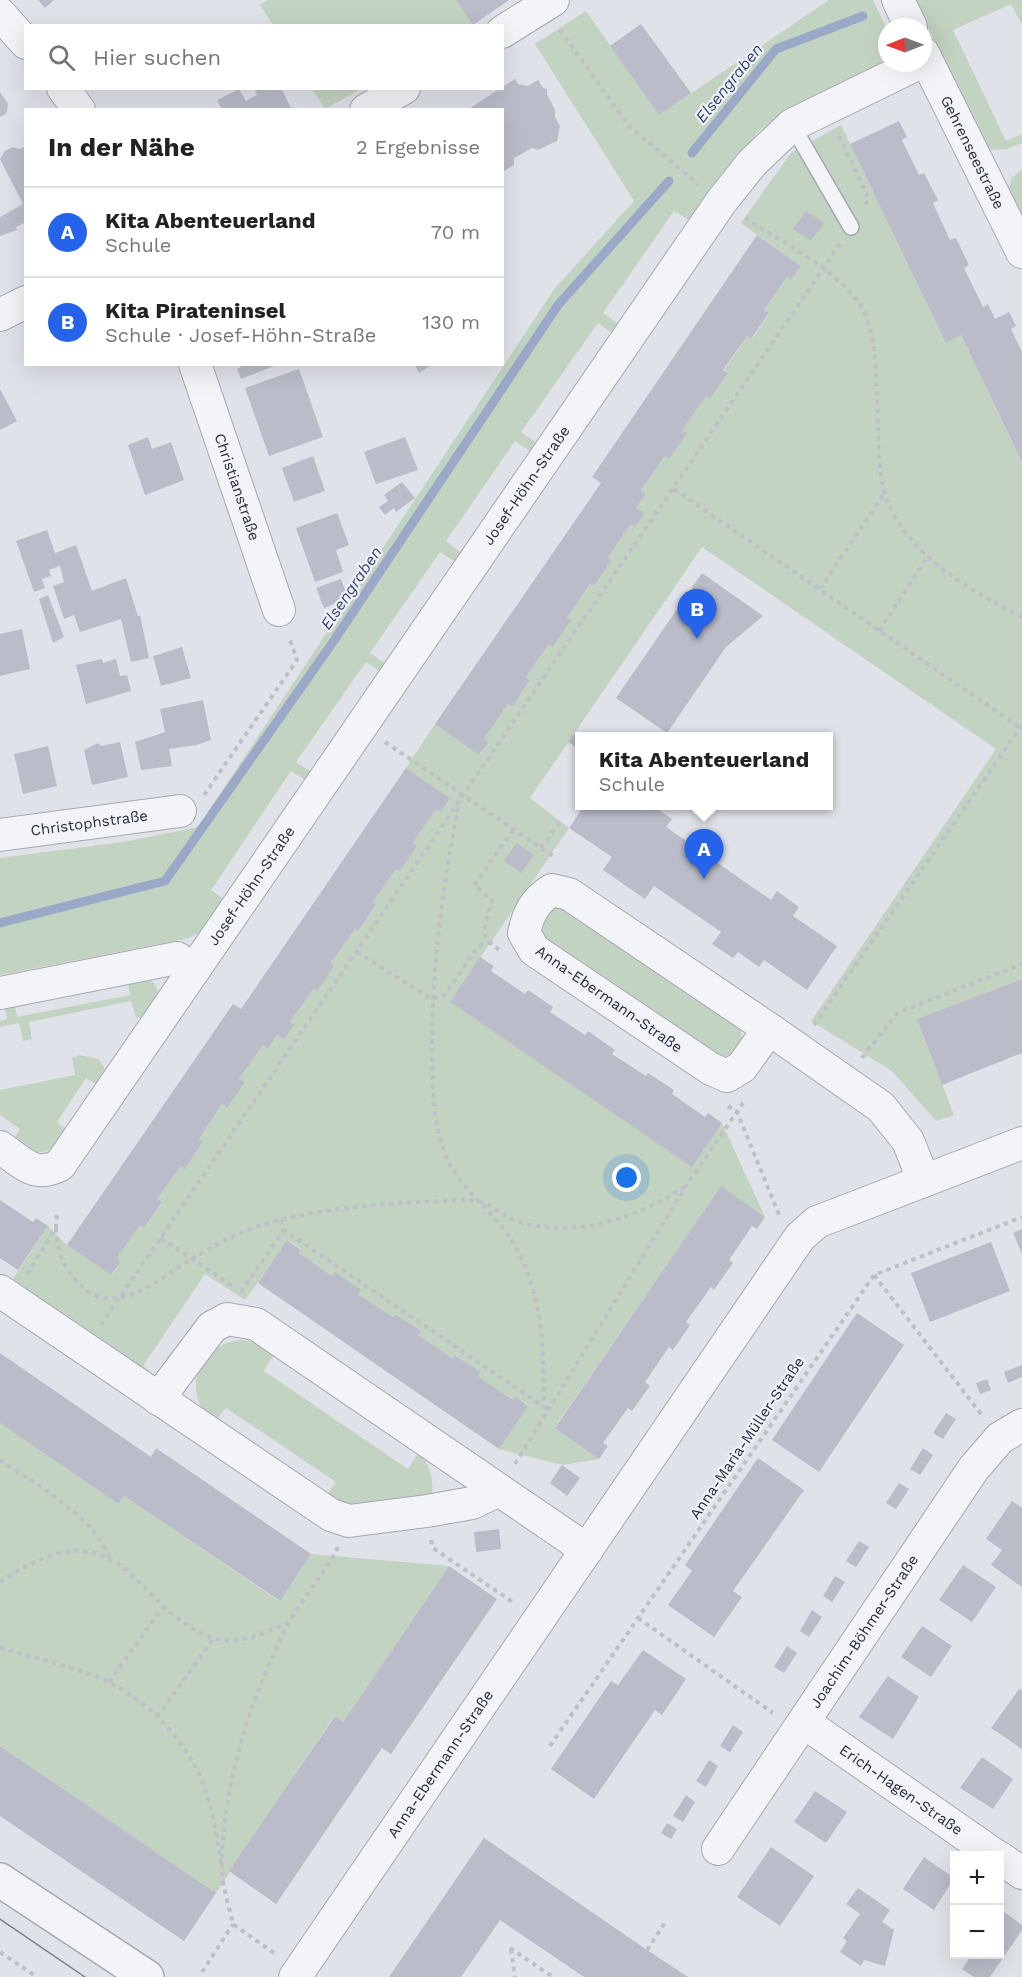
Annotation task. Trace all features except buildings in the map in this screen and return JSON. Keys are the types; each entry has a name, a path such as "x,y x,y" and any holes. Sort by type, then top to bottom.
{"street":[{"path":"898,0 907,18"},
{"path":"504,32 554,11"},
{"path":"0,14 24,41"},
{"name":"Josef-Höhn-Straße","path":"0,1147 33,1169 47,1172 60,1165 194,970 734,211 752,163 792,125 897,72"},
{"name":"Gehrenseestraße","path":"930,72 1022,252"},
{"path":"64,90 78,108"},
{"path":"369,108 401,90"},
{"path":"0,315 24,303"},
{"name":"Christianstraße","path":"196,366 279,610"},
{"name":"Christophstraße","path":"0,835 180,811"},
{"name":"Anna-Ebermann-Straße","path":"769,1029 742,1067 727,1076 711,1069 534,950 524,933 528,915 543,895 552,890 569,894 845,1080 881,1107 908,1141 924,1181"},
{"path":"0,993 177,958 194,970"},
{"name":"Anna-Ebermann-Straße","path":"285,1966 587,1550 800,1237 818,1222 1022,1143"},
{"path":"4,1301 158,1399 331,1515 349,1521 427,1511 472,1503 499,1490"},
{"path":"158,1399 212,1327 227,1319 256,1324 587,1550"},
{"name":"Joachim-Böhmer-Straße","path":"718,1849 974,1468 1011,1432"},
{"name":"Erich-Hagen-Straße","path":"802,1727 989,1851"},
{"name":"Erich-Hagen-Straße","path":"1004,1861 1022,1873"},
{"path":"0,1880 147,1977"}],"lane":[{"path":"792,125 851,227"}],"path":[{"path":"554,11 628,125 734,211 824,270 843,285 863,310 873,339 884,494 898,520 918,548 995,603 1022,617"},
{"path":"84,1351 824,270 851,227 868,199 837,132"},
{"path":"674,489 879,632 1021,727 810,1031"},
{"path":"820,589 884,494"},
{"path":"879,632 928,556"},
{"path":"180,811 199,803 297,660 279,610"},
{"path":"381,739 556,858"},
{"path":"458,806 441,899 432,999 432,1088 442,1146 458,1180 506,1232 522,1258 538,1302 544,1352 544,1406"},
{"path":"541,848 561,821"},
{"path":"357,952 432,999 445,995 478,946 489,943"},
{"path":"845,1080 897,1013 1022,964"},
{"path":"499,1490 550,1411 591,1337 686,1186 737,1112 784,1227"},
{"path":"57,1212 56,1244 62,1261 75,1280 87,1290 101,1296 120,1298 143,1292 191,1259 251,1229 280,1220 380,1203 478,1201 517,1221 555,1228 594,1226 652,1208 686,1186"},
{"path":"1011,1432 874,1275 1022,1217"},
{"path":"280,1220 284,1230 550,1411"},
{"path":"4,1301 56,1228"},
{"path":"161,1238 240,1292 284,1230"},
{"name":"Anna-Maria-Müller-Straße","path":"550,1746 874,1275"},
{"path":"0,1460 47,1492 78,1517 105,1544 110,1561"},
{"path":"427,1511 433,1548 522,1608"},
{"path":"222,1873 225,1811 247,1726 266,1671 289,1622 330,1564 339,1544"},
{"path":"0,1582 42,1558 70,1549 95,1552 127,1571 163,1606 203,1635 224,1640 249,1639 289,1622"},
{"path":"109,1682 163,1606"},
{"path":"638,1618 802,1727"},
{"path":"157,1717 214,1638"},
{"path":"0,1648 93,1675 125,1690 157,1717 177,1739 203,1782 215,1822 222,1873 233,1924 285,1966"},
{"path":"647,1950 666,1921"},
{"path":"202,1972 233,1924"},
{"path":"516,1977 510,1948 553,1977"},
{"path":"0,1952 37,1977"}],"green space":[{"path":"268,0 456,0 472,24 272,24 260,5"},
{"path":"829,0 873,0 881,18 878,18 878,66 770,122 757,133 692,222 674,211 603,313 621,326 615,335 598,323 521,432 538,444 533,453 515,441 446,541 463,554 457,563 440,552 370,653 386,664 381,672 366,662 296,762 313,773 308,782 291,771 211,890 227,901 209,929 185,939 0,975 0,858 123,842 198,827 555,288 634,201 535,44 586,11 659,115"},
{"path":"915,0 1022,0 1022,25 1011,4 953,30 1006,141 1022,134 1022,143 1007,149 989,150 984,145 932,36 932,18 924,18"},
{"path":"313,90 359,90 327,108 324,108"},
{"path":"841,125 946,342 961,335 1022,462 1022,979 917,1019 954,1115 936,1121 892,1071 811,1021 996,749 702,547 530,798 569,828 450,1002 692,1166 722,1123 765,1217 721,1187 555,1427 599,1459 562,1465 499,1449 528,1405 515,1396 513,1400 478,1376 480,1372 456,1355 452,1358 418,1335 420,1331 396,1314 393,1317 358,1294 335,1273 332,1276 299,1253 301,1249 288,1240 245,1300 205,1274 143,1366 158,1378 154,1382 7,1288 48,1226 67,1245 112,1275 121,1262 117,1258 140,1225 145,1227 162,1203 157,1199 181,1166 185,1168 203,1143 199,1139 222,1104 227,1107 244,1082 239,1079 263,1045 268,1048 277,1035 284,1039 290,1022 314,988 317,990 334,966 331,963 355,929 358,931 376,906 373,902 396,869 400,871 417,846 413,843 436,809 441,812 450,798 406,768 435,724 480,755 489,742 484,739 508,704 512,707 530,680 526,677 549,644 552,646 570,620 567,618 590,584 594,586 612,560 608,557 631,524 644,513 636,508 646,494 641,490 665,456 669,459 686,433 682,431 706,396 710,399 728,373 724,370 747,336 752,339 769,314 764,310 787,277 792,279 801,266 741,223 791,153"},
{"path":"1022,169 1022,223 1008,192 1012,178"},
{"path":"566,905 739,1024 743,1043 727,1061 545,945 537,920 548,906"},
{"path":"127,977 146,978 154,983 160,995 146,1016 136,1018 131,1001 29,1022 32,1039 23,1041 19,1023 0,1027 0,1021 7,1019 4,1003 14,1001 17,1017 130,995"},
{"path":"79,1055 99,1059 106,1076 103,1088 86,1078 57,1122 71,1133 56,1146 43,1152 29,1151 10,1145 20,1129 0,1115 0,1090 75,1075 72,1058"},
{"path":"240,1340 256,1342 274,1354 264,1371 408,1469 419,1452 430,1472 432,1496 357,1509 325,1497 336,1482 226,1408 214,1423 204,1411 198,1398 196,1385 198,1372 213,1351 225,1344"},
{"path":"0,1423 118,1504 124,1496 279,1601 311,1554 449,1566 343,1722 334,1716 216,1893 0,1746"}],"waterway":[{"name":"Elsengraben","path":"692,153 776,49 863,16"},
{"name":"Elsengraben","path":"0,923 165,881 333,642 558,305 669,181"}],"tram line":[{"path":"0,1919 85,1977"}],"place":[{"name":"Kita Pirateninsel","path":"697,639"},
{"name":"Kita Abenteuerland","path":"704,879"}]}
